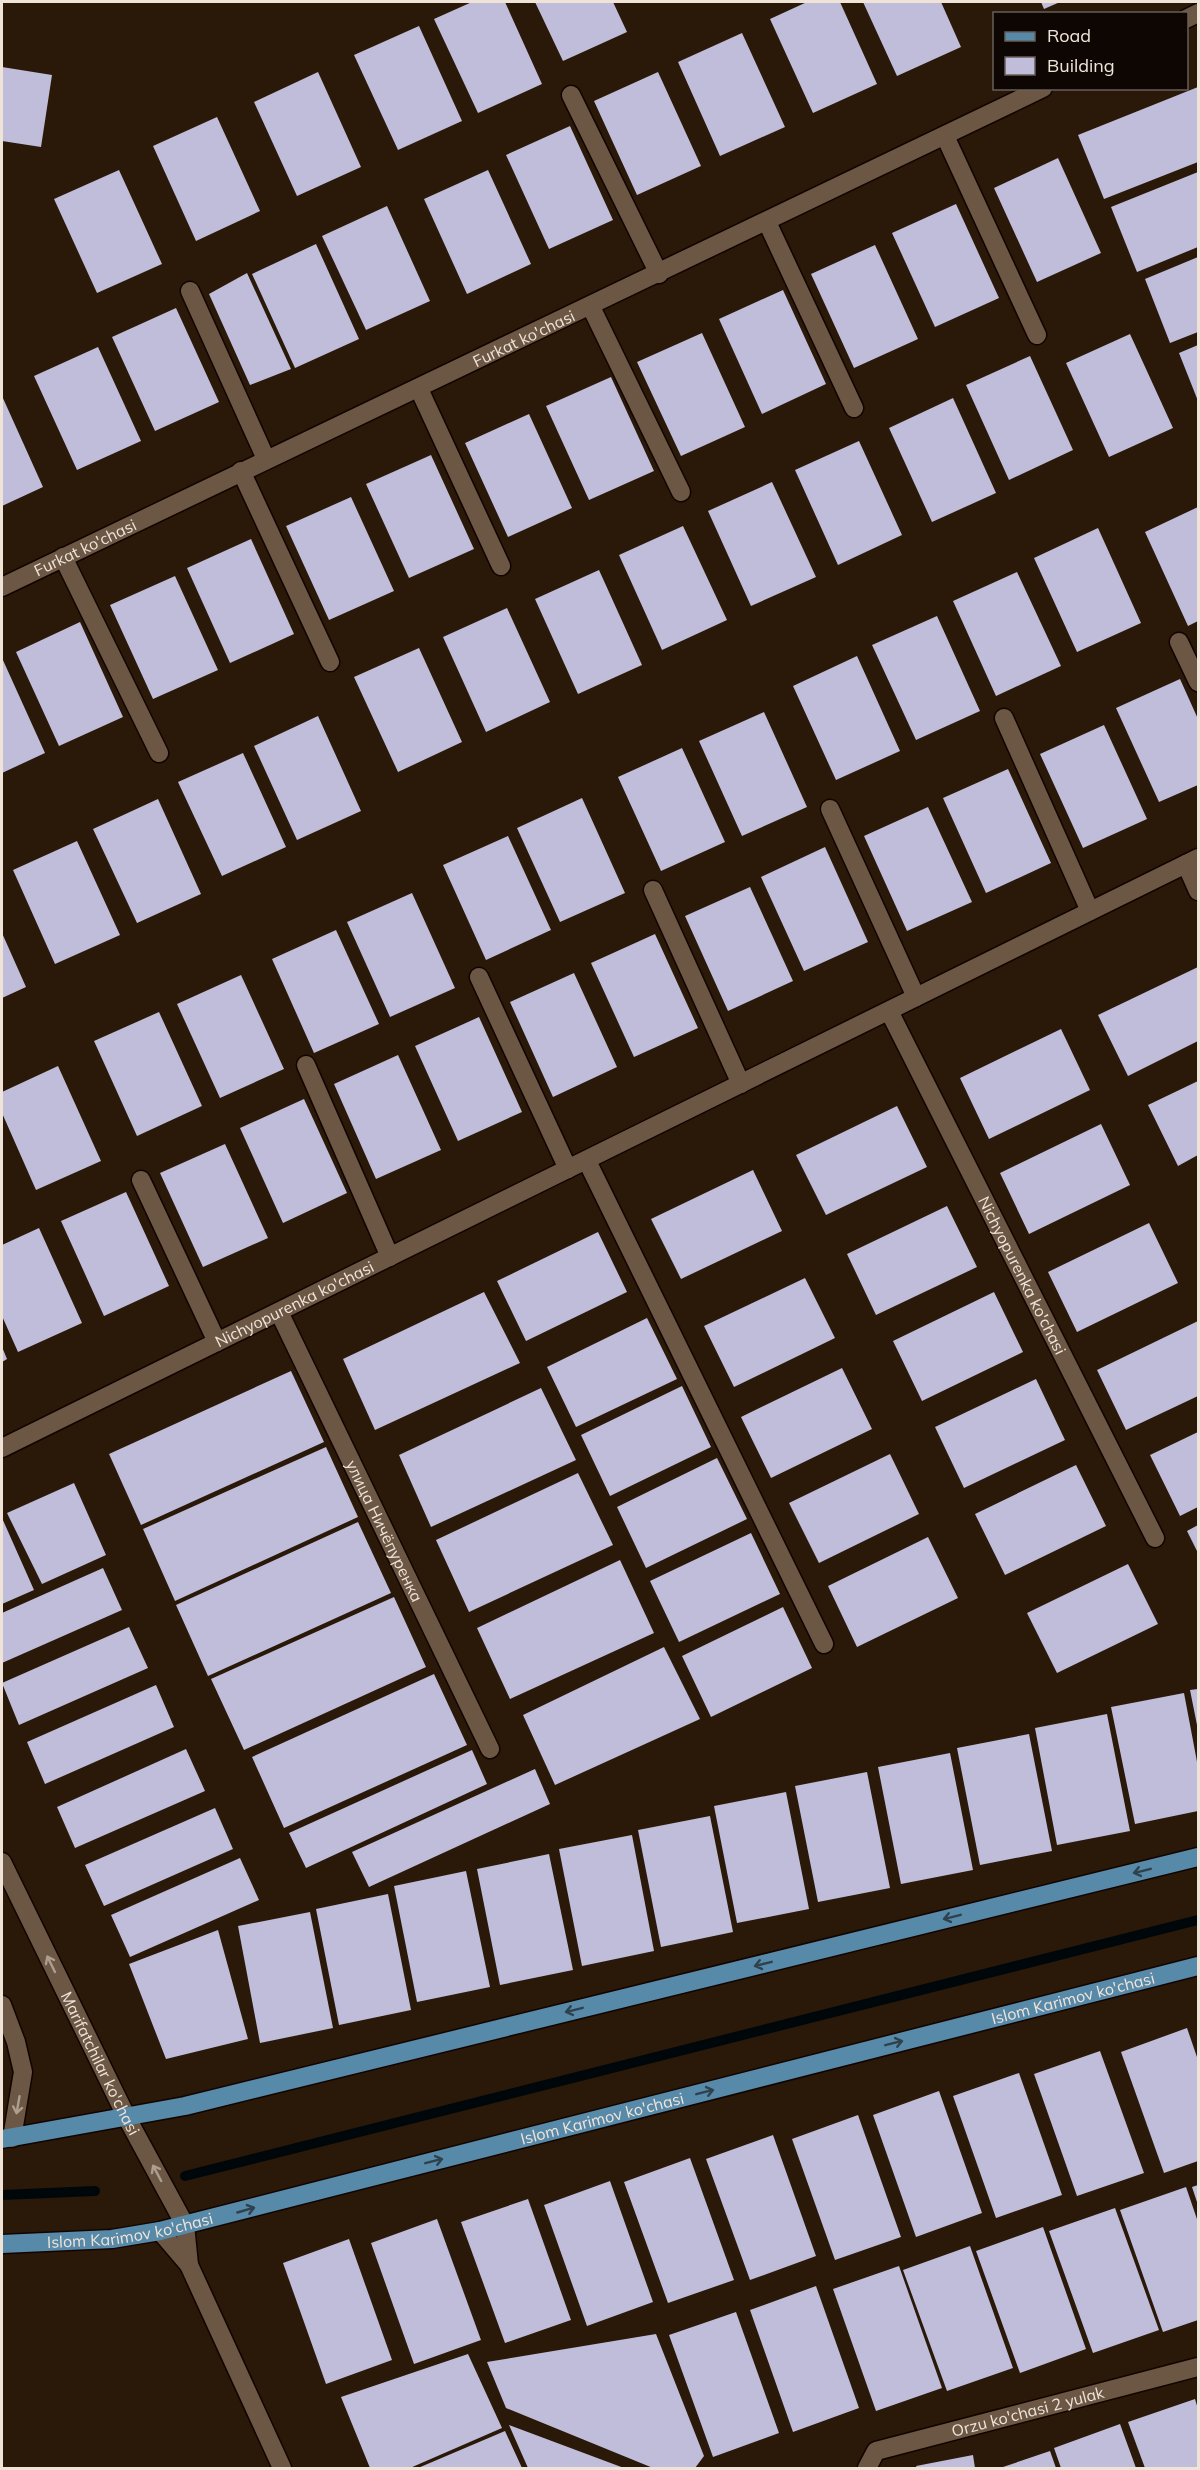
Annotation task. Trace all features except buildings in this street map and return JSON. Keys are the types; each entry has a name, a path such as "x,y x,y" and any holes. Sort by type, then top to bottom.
{"main road":[{"path":"7,2138 185,2106 1198,1857"},
{"name":"Islom Karimov ko'chasi","path":"2,2244 112,2239 160,2231 1198,1966"}],"street":[{"name":"Furkat ko'chasi","path":"2,587 266,459 591,307 1039,90"},
{"path":"571,95 659,274"},
{"path":"945,136 1037,335"},
{"path":"767,222 854,408"},
{"path":"190,291 266,459"},
{"path":"591,307 681,492"},
{"path":"419,389 501,566"},
{"path":"241,471 330,662"},
{"path":"63,557 159,753"},
{"path":"1179,642 1198,682"},
{"path":"1004,718 1090,911"},
{"path":"830,809 916,997"},
{"name":"Nichyopurenka ko'chasi","path":"2,1448 1192,861 1198,891"},
{"path":"653,890 741,1084"},
{"path":"479,977 568,1169"},
{"name":"Nichyopurenka ko'chasi","path":"889,1011 1155,1538"},
{"path":"306,1065 390,1257"},
{"path":"587,1161 824,1644"},
{"path":"141,1180 217,1342"},
{"name":"улица Ничёпуренка","path":"279,1312 490,1749"},
{"name":"Marifatchilar ko'chasi","path":"2,1862 127,2118 185,2225 189,2265"},
{"path":"2,2005 16,2042 23,2072 7,2138"},
{"name":"Marifatchilar ko'chasi","path":"160,2231 189,2265 282,2469"},
{"name":"Orzu ko'chasi 2 yulak","path":"867,2469 876,2451 1198,2367"}],"waterway":[{"path":"185,2176 1198,1920"},
{"path":"2,2195 95,2191"}]}
